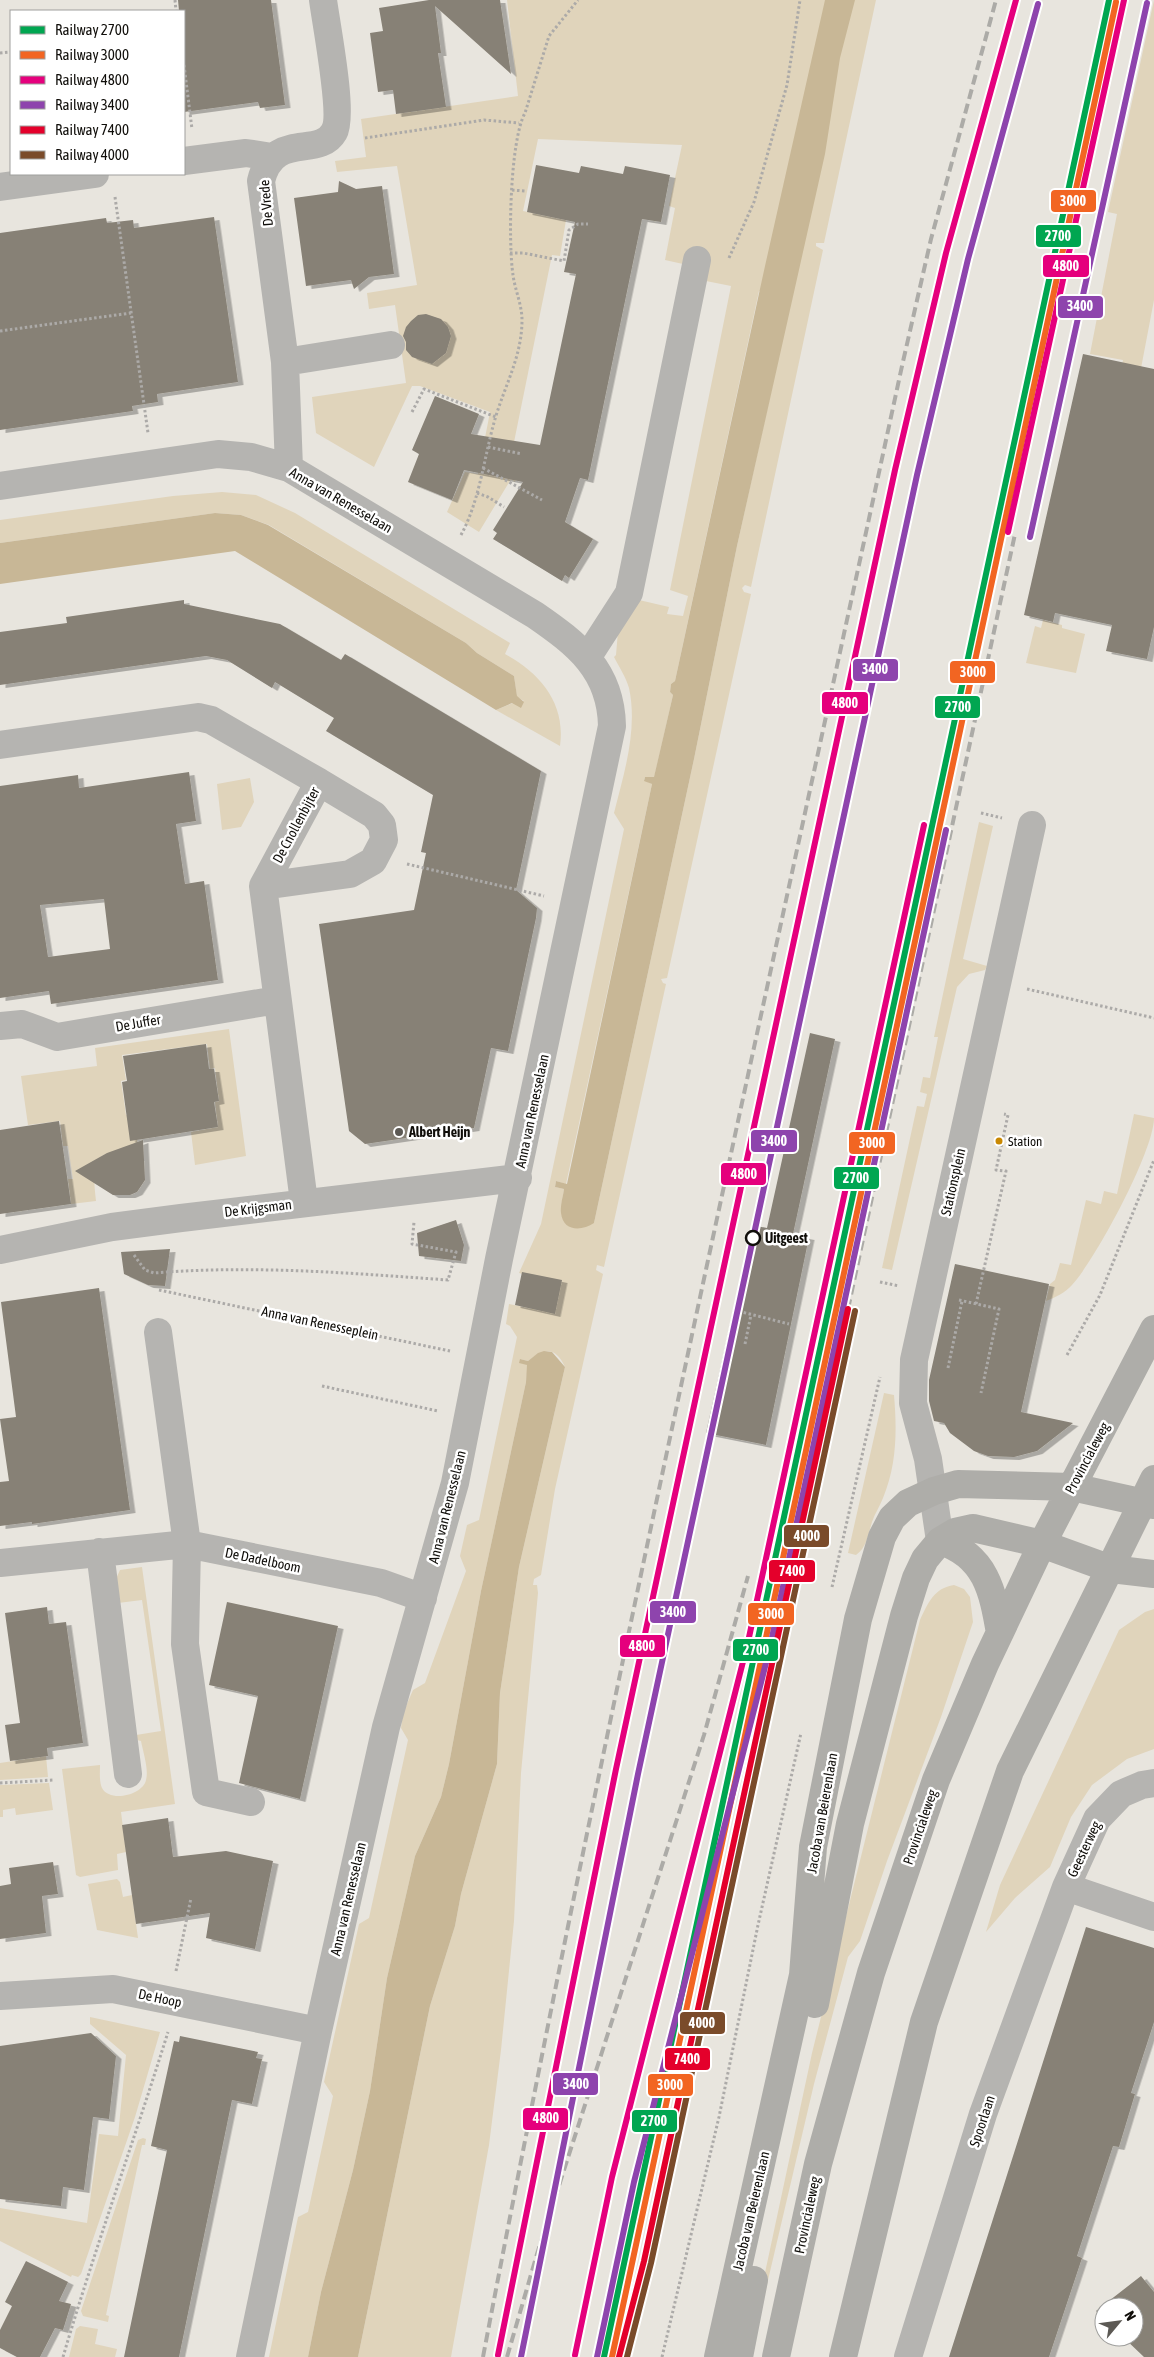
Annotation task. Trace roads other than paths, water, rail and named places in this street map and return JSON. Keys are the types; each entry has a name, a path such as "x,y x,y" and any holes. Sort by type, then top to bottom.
{"main road":[{"name":"Provincialeweg","path":"776,2357 818,2164 870,1973 936,1780 1000,1633 1042,1544 1154,1330"},
{"name":"Jacoba van Beierenlaan","path":"718,2357 803,1975 813,1847 858,1619 882,1537 892,1518 908,1503 934,1491 958,1484 1072,1487"},
{"path":"843,2357 924,2022 1010,1771 1056,1674 1151,1495 1072,1487"},
{"name":"Jacoba van Beierenlaan","path":"739,2357 757,2263 830,1932 850,1824 896,1643 916,1578 925,1559 940,1541 955,1532 973,1528 1042,1544"},
{"path":"940,1541 954,1546 977,1563 994,1600 1000,1633"},
{"path":"1042,1544 1111,1569 1154,1574"}],"street":[{"path":"190,160 246,153 272,157 287,149 326,141 335,132 338,110 323,0"},
{"name":"De Vrede","path":"272,157 264,170 261,181 285,362 289,468"},
{"path":"0,187 105,183"},
{"path":"587,658 629,593 697,260"},
{"path":"285,362 391,345"},
{"name":"Anna van Renesselaan","path":"0,486 218,454 251,457 289,468 447,562 567,637 587,658 607,688 612,708 612,726 455,1483 386,1728 318,2031 250,2357"},
{"name":"De Cnollenbijter","path":"0,745 198,717 211,720 319,782 263,886"},
{"path":"304,1202 263,886 350,874 373,861 384,840 382,825 374,815 319,782"},
{"name":"Stationsplein","path":"940,1541 928,1459 913,1403 914,1360 1032,825"},
{"name":"De Juffer","path":"0,1026 22,1024 57,1037 277,1000"},
{"name":"De Krijgsman","path":"0,1250 112,1227 304,1202 518,1178"},
{"path":"158,1332 187,1544 185,1644 206,1792 251,1802"},
{"name":"De Dadelboom","path":"0,1563 187,1544 381,1583 423,1598"},
{"path":"100,1552 128,1774"},
{"name":"Geesterweg","path":"1066,1887 1097,1819 1121,1794 1154,1783"},
{"path":"1066,1887 1154,1917"},
{"name":"Spoorlaan","path":"908,2357 983,2114 1066,1887"},
{"name":"De Hoop","path":"0,1996 113,1988 318,2031"}],"railway":[{"path":"483,2357 582,1858 686,1360 902,366 931,239 996,0"},
{"path":"848,1309 1015,534"},
{"path":"507,2357 537,2254 704,1735 748,1576"}],"rail line":[{"name":"4800","path":"498,2355 616,1769 895,470 946,253 1016,0"},
{"name":"2700","path":"604,2357 1109,0"},
{"name":"4800","path":"1008,532 1124,0"},
{"name":"3000","path":"612,2357 1116,2"},
{"name":"3400","path":"1030,537 1147,3"},
{"name":"3400","path":"521,2357 638,1774 917,475 968,259 1038,4"},
{"name":"4800","path":"575,2355 612,2177 748,1642 924,825"},
{"name":"3400","path":"597,2357 634,2182 770,1647 946,830"},
{"name":"7400","path":"619,2357 644,2261 848,1309"},
{"name":"4000","path":"627,2357 651,2263 855,1311"}],"place":[{"name":"Albert Heijn","path":"399,1132"},
{"name":"Station","path":"999,1141"},
{"name":"Uitgeest","path":"753,1238"}]}
